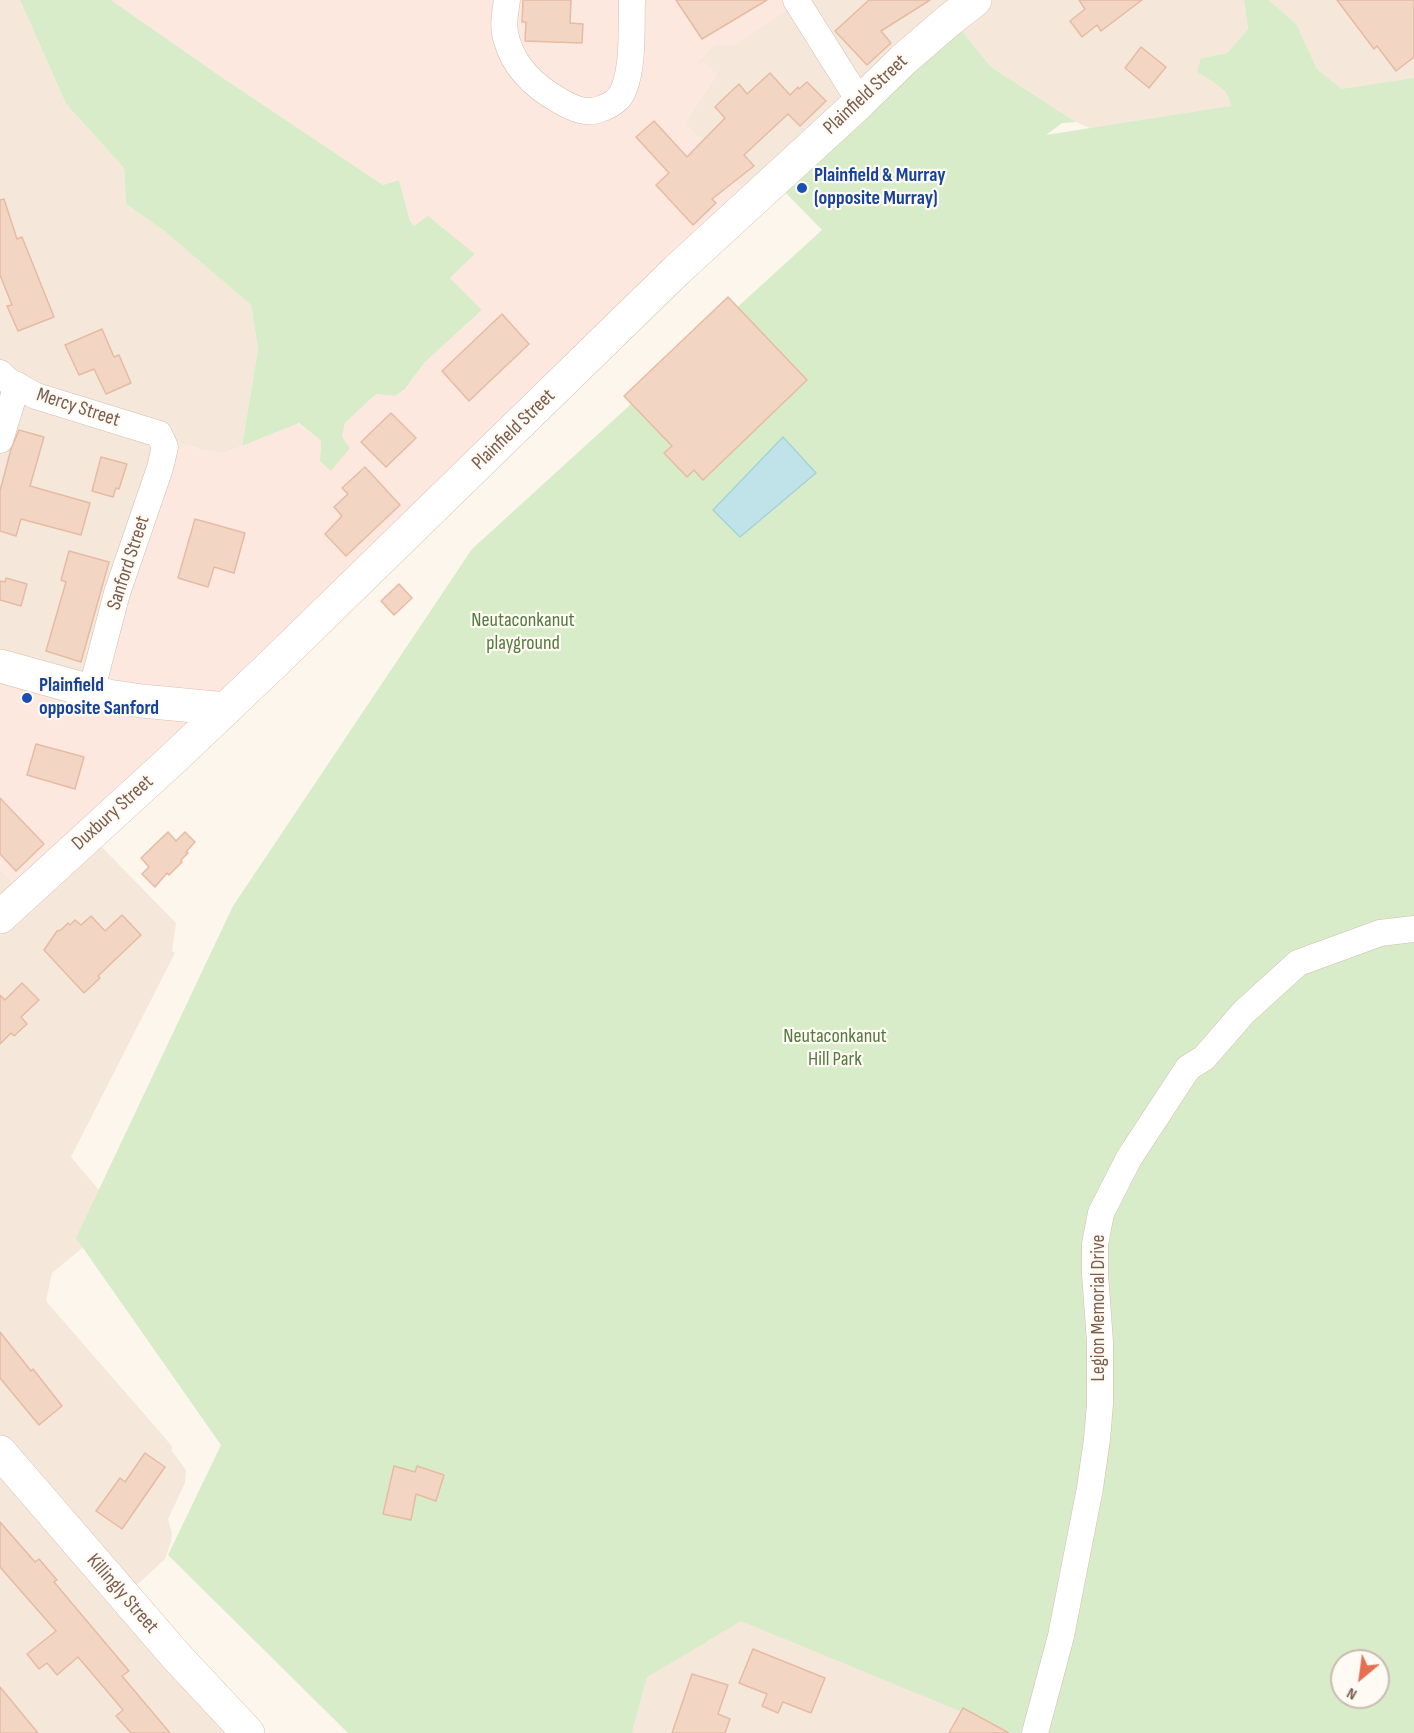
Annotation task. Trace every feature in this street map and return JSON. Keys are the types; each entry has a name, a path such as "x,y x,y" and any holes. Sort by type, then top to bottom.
{"main road":[{"name":"Plainfield Street","path":"226,709 677,270 903,60 975,0"},
{"path":"0,666 91,692 142,701 226,709"},
{"name":"Duxbury Street","path":"0,917 226,709"},
{"name":"Killingly Street","path":"0,1452 176,1656 248,1733"}],"street":[{"path":"507,0 504,28 515,62 531,82 544,92 576,110 588,112 598,111 608,106 623,93 629,68 632,0"},
{"path":"795,0 860,102"},
{"path":"0,440 8,379"},
{"name":"Mercy Street","path":"8,379 36,396 159,434"},
{"name":"Sanford Street","path":"91,692 117,593 160,468 165,447 159,434"},
{"name":"Legion Memorial Drive","path":"1035,1733 1061,1636 1088,1499 1097,1439 1100,1404 1100,1342 1095,1244 1101,1213 1129,1158 1188,1068 1204,1058 1244,1012 1298,963 1380,933 1414,929"}],"shaded area":[{"path":"0,0 20,0 66,104 124,168 126,204 163,230 251,305 258,349 242,446 223,454 176,443 85,682 0,661"},
{"path":"111,0 793,0 790,8 735,45 714,45 696,64 706,63 717,74 685,123 752,201 20,891 0,869 0,661 85,682 176,443 223,454 298,423 321,441 320,461 342,437 345,423 376,394 395,396 405,389 425,362 482,310 450,278 475,254 414,226 410,221 399,180 383,185"},
{"path":"793,0 1244,0 1248,29 1227,53 1201,58 1231,101 1234,128 1107,136 1076,122 991,67 954,21 752,201 685,123 717,74 695,64 714,45 735,45"},
{"path":"1269,0 1414,0 1414,137 1348,94 1317,69 1297,25"},
{"path":"90,835 176,923 172,951 175,953 71,1157 121,1216 52,1273 46,1301 172,1446 172,1451 186,1470 185,1483 168,1519 172,1533 165,1559 126,1595 245,1733 0,1733 0,869 20,890"},
{"path":"734,1610 1031,1733 632,1733 651,1661"}],"green space":[{"path":"20,0 111,0 383,185 399,180 410,221 414,226 428,216 475,254 450,278 482,310 425,362 405,389 395,396 376,394 345,423 342,437 350,448 331,471 320,461 321,441 299,423 242,446 258,349 251,305 163,230 126,204 124,168 66,104"},
{"name":"Neutaconkanut Hill Park","path":"1244,0 1269,0 1297,25 1317,69 1342,89 1414,78 1414,1733 1013,1733 741,1621 647,1677 632,1733 348,1733 168,1555 221,1445 76,1238 233,906 472,549 822,230 776,183 954,21 991,67 1076,122 1062,123 1046,135 1231,106 1223,90 1197,72 1201,58 1227,53 1248,29"}],"water":[{"path":"783,437 816,473 740,537 713,510"}],"building":[{"path":"523,0 571,0 570,23 583,24 582,43 525,41 526,22 522,22"},
{"path":"676,0 767,0 702,39"},
{"path":"869,0 930,0 881,31 891,43 867,65 835,31"},
{"path":"1079,0 1142,0 1101,31 1097,25 1082,37 1070,21 1085,9"},
{"path":"1337,0 1414,0 1414,57 1396,71 1377,46 1374,49"},
{"path":"1141,47 1166,67 1149,88 1125,68"},
{"path":"770,73 790,95 807,82 826,101 800,126 788,114 744,155 754,166 712,199 716,203 693,225 656,185 669,173 636,137 654,121 687,157 725,118 715,107 739,84 747,94"},
{"path":"4,199 17,239 22,237 54,317 18,331 7,306 12,305 0,275 0,200"},
{"path":"728,297 807,380 703,480 694,470 687,477 664,453 672,446 624,396"},
{"path":"502,314 529,344 469,401 442,371"},
{"path":"102,329 114,357 119,355 131,383 106,394 94,369 79,375 65,345"},
{"path":"391,413 416,438 386,467 361,442"},
{"path":"19,430 44,437 30,486 90,503 81,535 21,519 16,536 0,531 0,491 11,449"},
{"path":"101,457 127,464 119,489 116,488 113,497 92,491"},
{"path":"365,467 400,505 346,556 325,534 342,516 334,507 348,494 342,488"},
{"path":"195,519 245,533 234,573 214,567 208,587 178,578"},
{"path":"69,551 109,562 81,662 46,651 66,582 61,580"},
{"path":"6,578 27,584 21,606 0,600 0,581 5,582"},
{"path":"399,584 412,598 394,615 381,601"},
{"path":"36,744 84,757 75,789 27,775"},
{"path":"0,798 44,844 16,871 0,854"},
{"path":"168,832 176,841 185,832 195,842 186,852 188,853 181,860 182,862 169,875 167,873 155,887 142,874 149,867 141,858"},
{"path":"122,915 141,935 98,976 100,978 84,993 44,950 57,931 68,923 70,925 75,920 81,925 91,916 105,931"},
{"path":"22,983 39,1000 21,1017 27,1024 14,1036 11,1033 0,1044 0,995 5,1000"},
{"path":"0,1332 62,1406 39,1425 0,1378"},
{"path":"145,1453 165,1467 122,1529 96,1511 120,1478 125,1482"},
{"path":"394,1466 415,1472 417,1466 444,1475 436,1501 416,1494 411,1520 383,1514"},
{"path":"0,1522 35,1562 39,1559 57,1580 54,1582 129,1671 122,1676 170,1733 131,1733 116,1716 123,1710 78,1657 57,1675 47,1663 39,1669 27,1654 56,1631 0,1567"},
{"path":"753,1649 825,1678 811,1713 783,1702 778,1713 762,1706 767,1694 739,1683"},
{"path":"692,1674 728,1685 718,1714 730,1719 725,1733 672,1733"},
{"path":"0,1687 38,1733 0,1733"},
{"path":"963,1708 1009,1733 949,1733"}],"place":[{"name":"Plainfield & Murray (opposite Murray)","path":"802,188"},
{"name":"Plainfield opposite Sanford","path":"27,698"}],"park label":[{"name":"Neutaconkanut playground","path":"523,632"}]}
